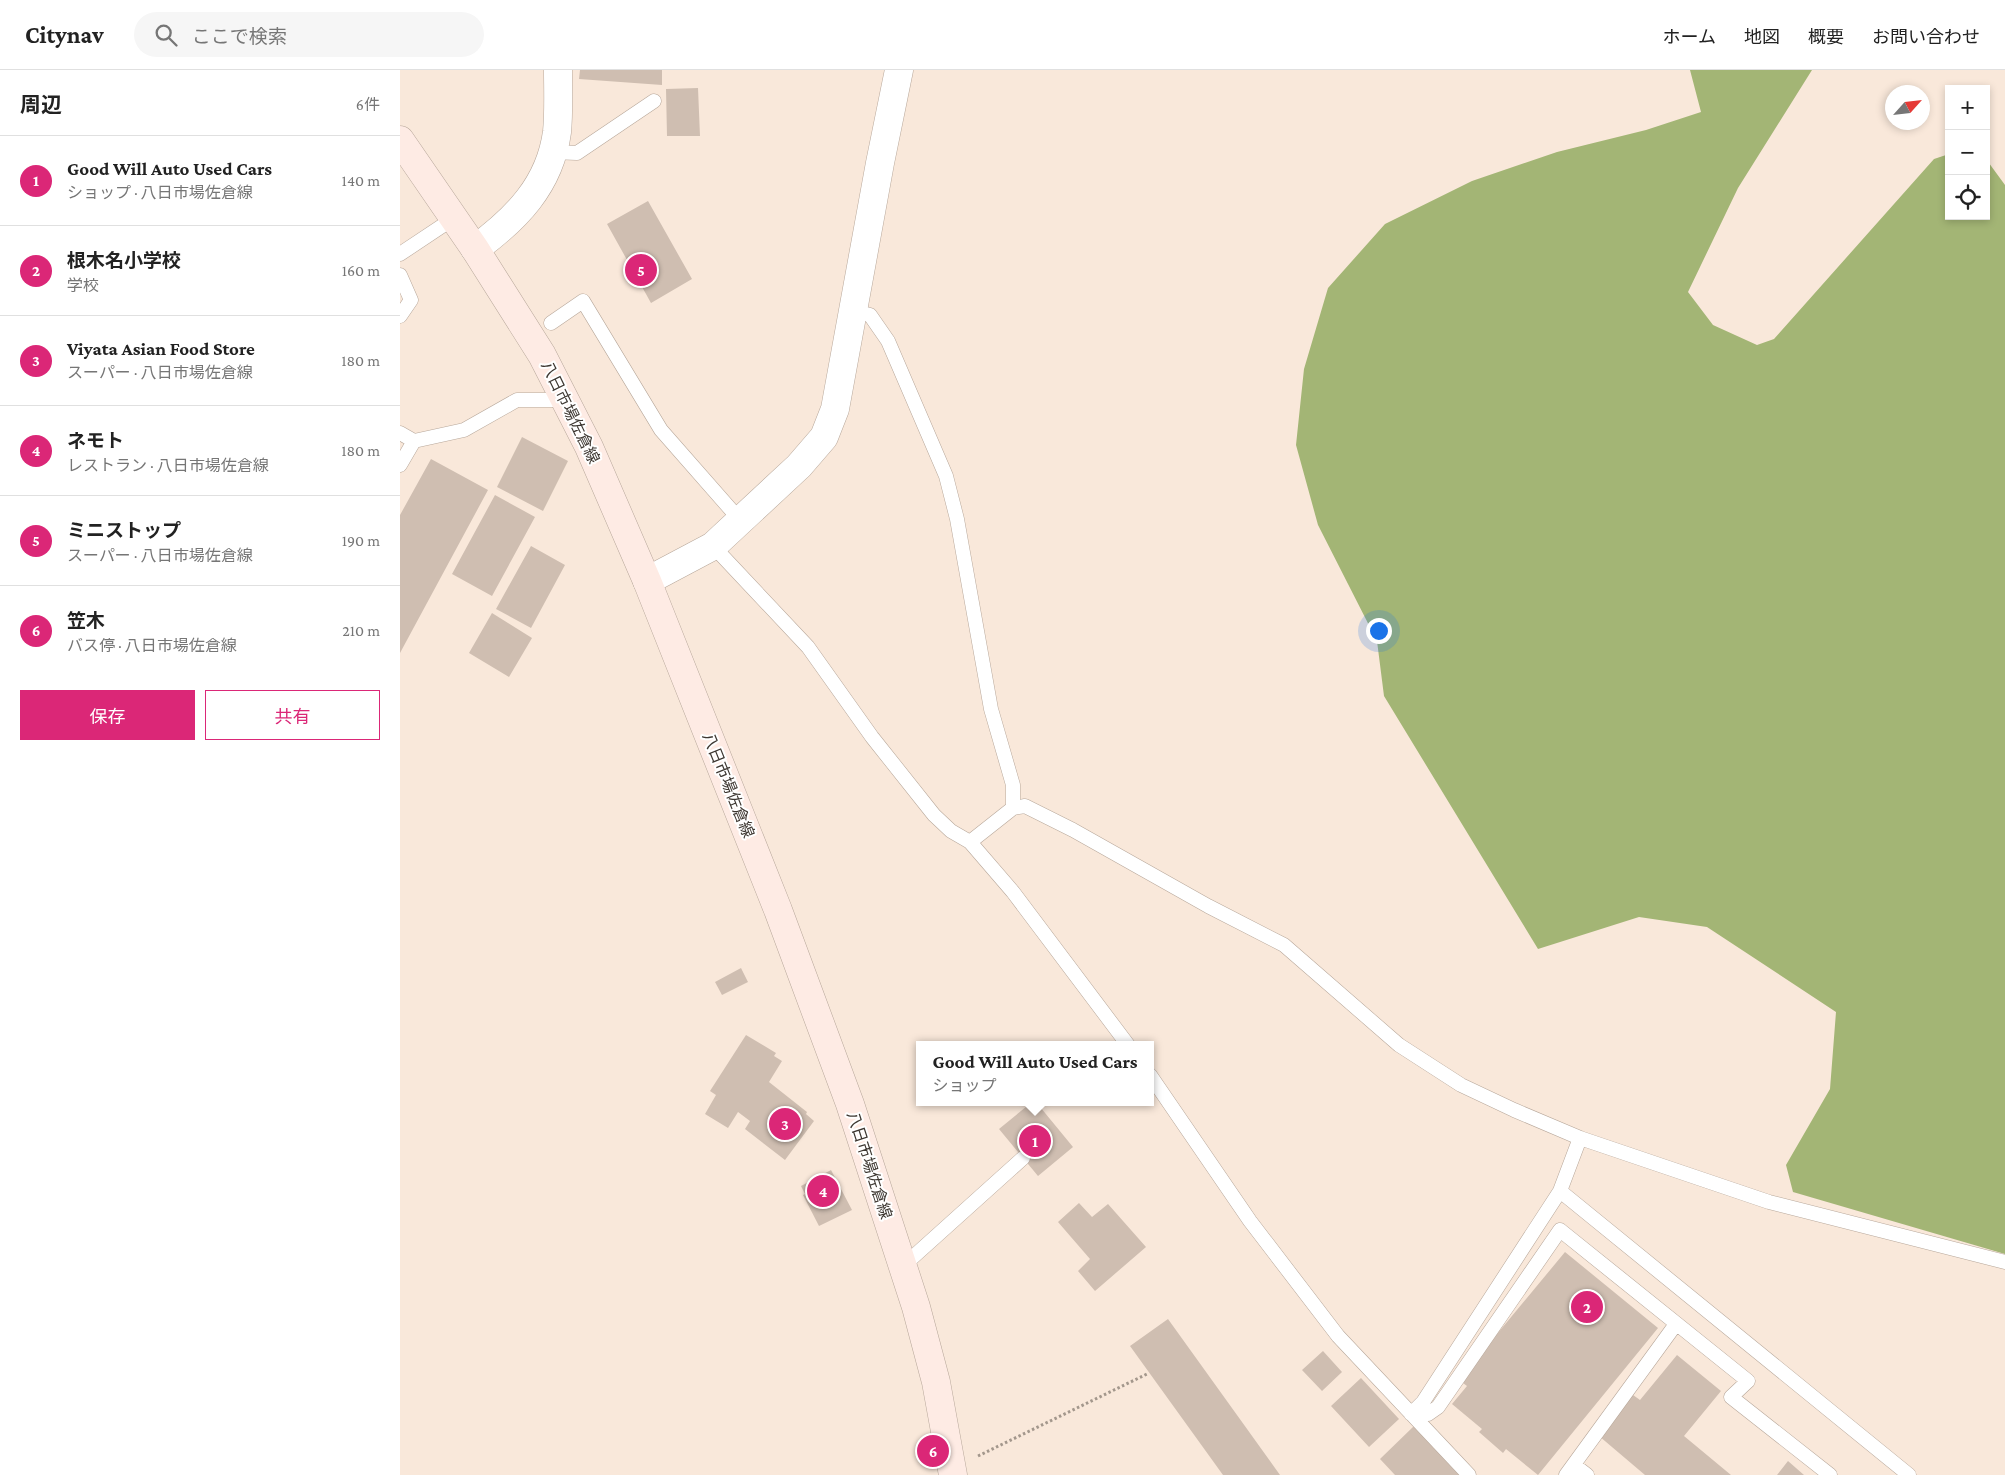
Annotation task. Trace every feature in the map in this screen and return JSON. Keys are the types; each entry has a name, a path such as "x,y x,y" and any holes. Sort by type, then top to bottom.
{"main road":[{"name":"八日市場佐倉線","path":"400,140 475,249 542,355 567,400 648,580 785,928 850,1104 903,1266 936,1382 953,1475"}],"street":[{"path":"475,249 503,229 525,207 540,185 552,152 556,133 558,70"},
{"path":"648,580 713,546 799,466 824,437 835,409 899,70"}],"lane":[{"path":"552,152 577,153 654,101"},
{"path":"400,254 454,218"},
{"path":"400,275 412,300 400,316"},
{"path":"550,323 583,301 661,430 740,520"},
{"path":"854,311 870,315 888,341 946,476 957,519 991,710 1013,785 1013,808"},
{"path":"400,465 414,442 464,430 517,400 567,400"},
{"path":"400,433 414,442"},
{"path":"713,546 808,647 872,737 934,816 951,831 970,842 1013,892 1125,1041"},
{"path":"970,842 1013,808 1026,806 1073,830 1208,906 1284,945 1336,992 1407,1050 1461,1085 1580,1138 1769,1202 2005,1262"},
{"path":"1154,1081 1250,1221 1338,1336 1469,1475"},
{"path":"1411,1414 1423,1402 1560,1191 1580,1138"},
{"path":"903,1266 1023,1158"},
{"path":"1560,1191 1909,1475"},
{"path":"1411,1414 1428,1414 1438,1407 1560,1230 1748,1382 1732,1397 1830,1475"},
{"path":"1587,1475 1570,1470 1676,1324"}],"path":[{"path":"976,1458 1147,1374"}],"green space":[{"path":"1690,70 1812,70 1738,188 1688,292 1713,325 1757,345 1774,339 1934,159 1945,155 1945,220 1990,220 1990,164 2005,185 2005,1254 1793,1192 1786,1165 1830,1089 1836,1012 1707,927 1639,917 1538,949 1384,696 1377,641 1318,525 1296,445 1304,369 1328,288 1385,224 1472,181 1557,152 1646,130 1701,112"}],"building":[{"path":"580,70 662,70 662,85 579,79"},
{"path":"698,88 700,136 667,136 666,89"},
{"path":"648,201 692,279 651,303 607,224"},
{"path":"522,437 568,461 543,511 497,487"},
{"path":"431,459 488,490 400,653 400,515"},
{"path":"495,495 535,517 492,596 452,574"},
{"path":"531,546 565,565 531,628 496,609"},
{"path":"492,613 532,638 509,677 469,653"},
{"path":"741,968 748,982 722,995 715,982"},
{"path":"746,1035 776,1053 774,1056 782,1061 769,1082 807,1112 806,1114 814,1121 785,1160 745,1129 750,1121 738,1112 728,1128 705,1114 716,1095 710,1091"},
{"path":"1027,1106 1039,1106 1073,1147 1038,1176 999,1129"},
{"path":"831,1170 852,1210 819,1226 803,1195 805,1194 801,1186"},
{"path":"1079,1203 1092,1217 1108,1204 1146,1247 1095,1291 1078,1271 1090,1259 1058,1222"},
{"path":"1565,1252 1658,1328 1538,1475 1506,1449 1503,1453 1479,1432 1482,1429 1452,1404 1467,1386 1459,1380"},
{"path":"1168,1319 1280,1475 1223,1475 1130,1346"},
{"path":"1323,1351 1342,1372 1322,1391 1302,1370"},
{"path":"1677,1355 1721,1391 1684,1436 1731,1475 1645,1475 1599,1436 1633,1395 1640,1400"},
{"path":"1361,1378 1399,1419 1369,1447 1331,1406"},
{"path":"1414,1426 1460,1475 1395,1475 1380,1459"},
{"path":"1788,1461 1804,1475 1777,1475"}],"place":[{"name":"ミニストップ","path":"641,270"},
{"name":"Viyata Asian Food Store","path":"785,1124"},
{"name":"Good Will Auto Used Cars","path":"1035,1141"},
{"name":"ネモト","path":"823,1191"},
{"name":"根木名小学校","path":"1587,1307"},
{"name":"笠木","path":"933,1451"}]}
